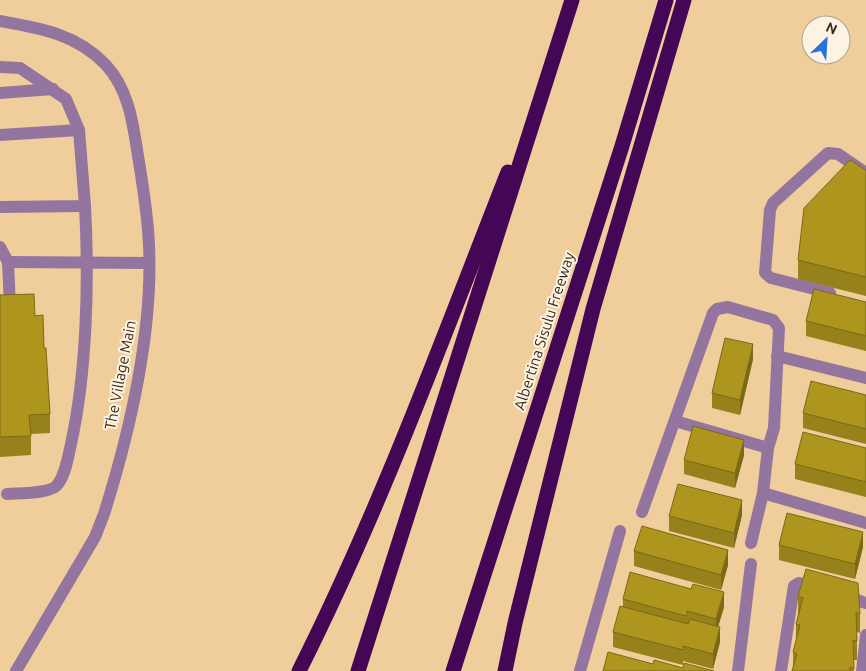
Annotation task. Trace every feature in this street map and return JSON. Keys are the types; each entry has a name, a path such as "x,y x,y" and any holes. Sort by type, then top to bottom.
{"highway":[{"path":"358,671 572,0"},
{"name":"Albertina Sisulu Freeway","path":"453,671 622,146 666,0"},
{"path":"505,671 515,623 593,309 684,0"},
{"path":"299,671 335,599 414,413 559,42"}],"lane":[{"name":"The Village Main","path":"0,21 40,28 70,38 91,51 116,79 129,107 133,124 143,186 149,263 148,316 140,370 104,514 95,537 16,671"},
{"path":"0,67 20,68 66,99 79,130 88,263 76,420 65,468 58,486 48,490 7,494"},
{"path":"0,93 53,89"},
{"path":"0,135 79,130"},
{"path":"847,298 771,278 765,273 770,210 774,203 828,154 838,154 866,173"},
{"path":"0,207 85,206"},
{"path":"0,246 8,262 10,306"},
{"path":"8,262 149,263"},
{"path":"642,512 713,313 717,309 728,307 773,320 780,328 774,428 768,448 762,493 751,543"},
{"path":"777,356 866,378"},
{"path":"675,421 768,448"},
{"path":"762,493 866,524"},
{"path":"580,671 620,531"},
{"path":"738,671 751,564"},
{"path":"781,671 795,584 799,583 866,602"},
{"path":"862,671 866,635"}],"building":[{"path":"850,160 866,170 866,277 798,260 804,208"},
{"path":"814,289 866,302 866,336 806,321"},
{"path":"34,294 35,316 43,315 50,414 29,415 31,436 0,437 0,295"},
{"path":"725,338 753,344 740,400 712,393"},
{"path":"811,381 866,395 866,429 803,413"},
{"path":"693,426 744,440 735,473 684,460"},
{"path":"803,432 866,448 866,482 795,464"},
{"path":"678,484 742,500 734,533 669,516"},
{"path":"787,513 863,532 855,564 779,545"},
{"path":"642,526 728,550 721,575 634,551"},
{"path":"806,569 858,583 860,614 856,612 857,641 853,640 854,669 850,667 850,671 792,671 797,654 793,652 800,625 796,624 803,598 798,596"},
{"path":"630,572 691,589 693,584 724,592 716,619 687,611 686,616 623,599"},
{"path":"620,606 688,624 690,619 720,627 713,654 683,646 683,650 613,632"},
{"path":"608,652 653,664 654,660 683,668 684,663 714,671 603,671"}]}
